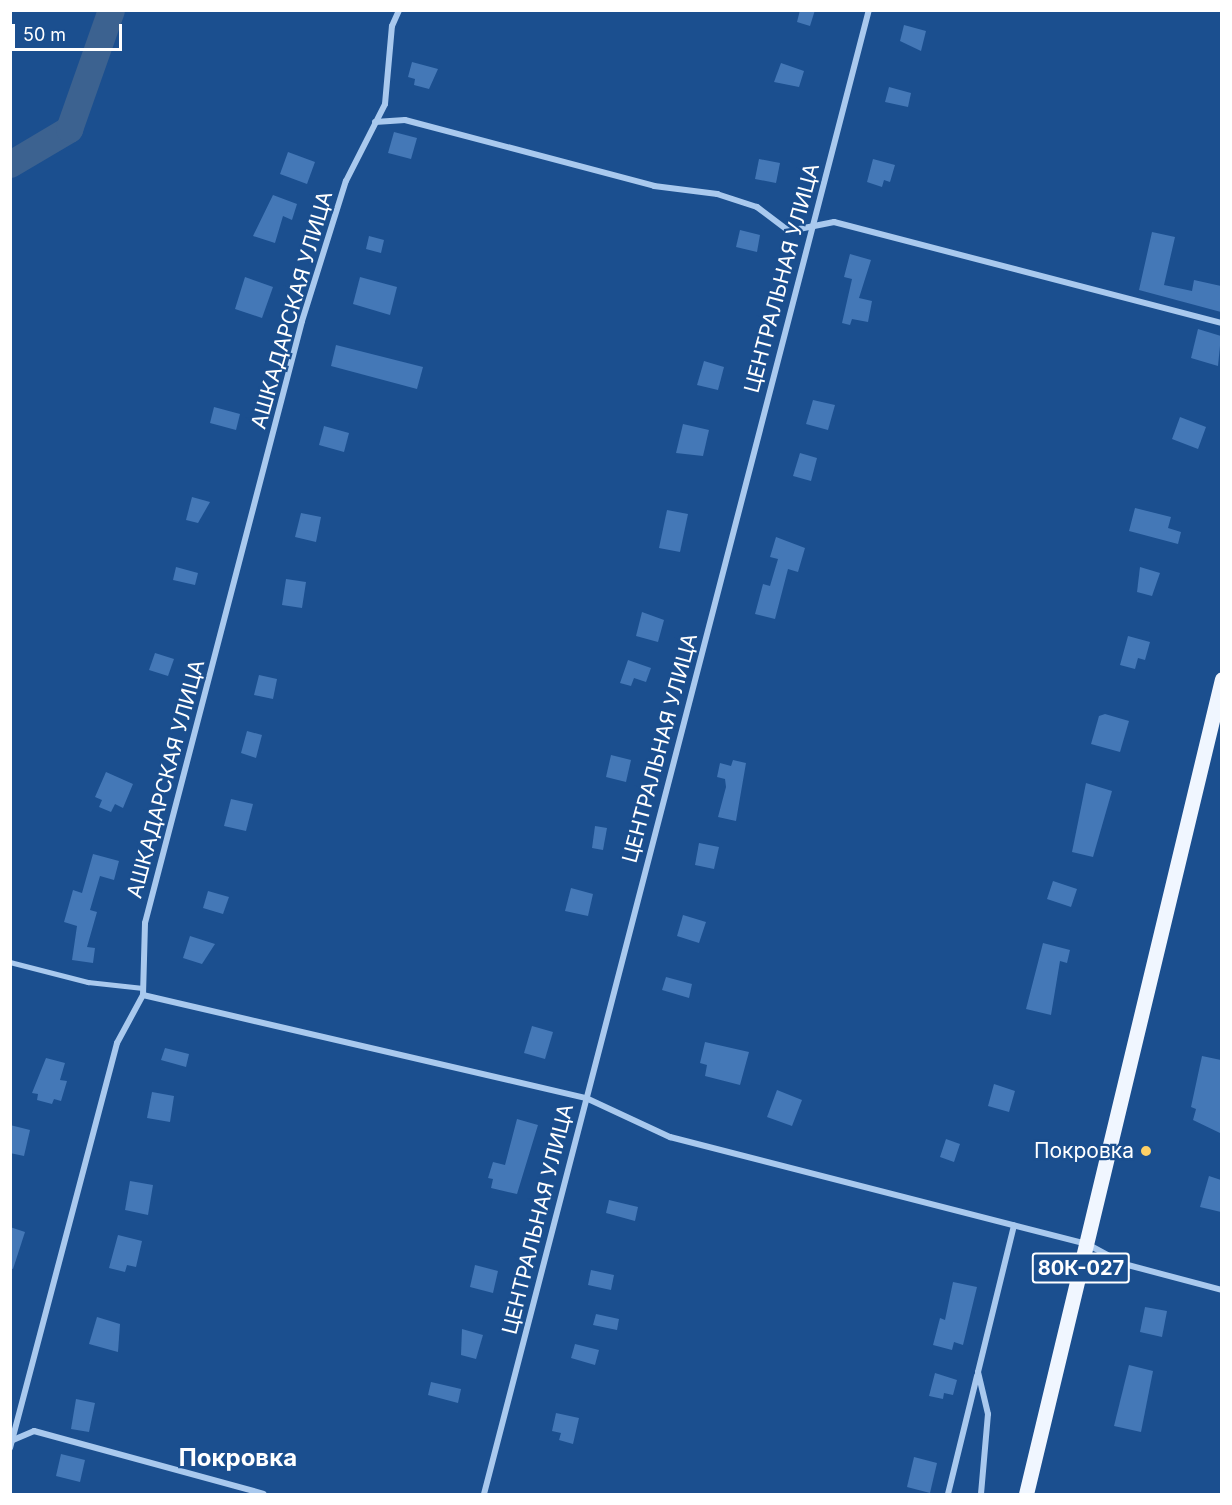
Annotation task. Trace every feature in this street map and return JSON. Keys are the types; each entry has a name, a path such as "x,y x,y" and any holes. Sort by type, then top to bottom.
{"main road":[{"name":"80К-027","path":"1026,1494 1221,679"}],"street":[{"name":"АШКАДАРСКАЯ УЛИЦА","path":"10,1448 13,1428 117,1043 143,991 145,923 299,332 346,181 385,104 392,26 399,10"},
{"name":"ЦЕНТРАЛЬНАЯ УЛИЦА","path":"484,1494 869,10"},
{"path":"374,122 383,118 405,120 654,186 717,194 757,207 789,231 834,222 1221,323"},
{"path":"143,991 586,1098 670,1137 1087,1244 1124,1264 1221,1290"},
{"path":"948,1494 1014,1225"},
{"path":"978,1372 988,1414 981,1494"},
{"path":"13,1440 34,1431 264,1494"}],"lane":[{"path":"10,962 88,982 143,991"}],"building":[{"path":"800,10 815,10 810,26 797,22"},
{"path":"904,25 926,31 921,51 900,41"},
{"path":"412,62 438,69 429,89 414,85 415,79 408,77"},
{"path":"781,63 804,71 799,87 774,82"},
{"path":"889,87 911,93 908,107 885,102"},
{"path":"394,132 417,138 411,159 388,153"},
{"path":"288,152 315,162 307,184 280,174"},
{"path":"759,159 780,163 776,183 755,179"},
{"path":"873,159 895,165 890,182 884,180 882,187 867,182"},
{"path":"273,195 297,204 292,220 283,216 275,243 253,236"},
{"path":"740,230 760,235 757,252 736,247"},
{"path":"1152,232 1175,237 1164,285 1192,291 1194,280 1221,286 1221,312 1139,290"},
{"path":"369,236 384,240 381,253 366,249"},
{"path":"850,254 871,260 859,298 872,301 868,322 852,319 850,325 842,323 852,279 844,277"},
{"path":"245,277 273,287 262,318 235,309"},
{"path":"360,277 397,287 390,315 353,304"},
{"path":"1198,329 1221,336 1218,366 1191,358"},
{"path":"336,345 423,367 417,389 331,366"},
{"path":"704,361 724,367 718,390 697,385"},
{"path":"813,400 835,405 828,430 806,424"},
{"path":"214,407 240,414 236,430 210,423"},
{"path":"1180,417 1206,427 1198,449 1172,439"},
{"path":"683,424 709,430 703,456 676,453"},
{"path":"324,426 349,433 344,452 319,445"},
{"path":"800,453 817,458 811,481 793,476"},
{"path":"192,497 210,502 198,523 186,520"},
{"path":"1135,508 1171,517 1168,528 1181,532 1178,544 1129,531"},
{"path":"667,510 688,514 680,552 659,548"},
{"path":"301,513 321,517 316,542 295,537"},
{"path":"776,537 805,548 798,572 788,569 775,619 755,614 763,584 770,586 778,559 770,557"},
{"path":"176,567 198,573 195,585 173,580"},
{"path":"1140,567 1160,573 1152,596 1137,592"},
{"path":"286,579 306,582 302,608 282,605"},
{"path":"642,612 664,620 658,642 636,636"},
{"path":"1128,636 1150,642 1145,660 1138,658 1135,669 1120,665"},
{"path":"155,653 174,659 168,676 149,670"},
{"path":"628,660 651,668 646,682 634,678 631,686 620,683"},
{"path":"259,675 277,679 273,699 254,695"},
{"path":"1105,714 1129,721 1120,752 1091,744 1099,716"},
{"path":"247,731 262,735 256,758 241,753"},
{"path":"611,755 631,760 626,782 606,777"},
{"path":"733,760 746,763 736,821 718,817 726,787 725,779 717,777 720,763 731,766"},
{"path":"106,772 133,784 123,808 115,804 111,812 99,807 102,800 95,797"},
{"path":"1086,783 1112,791 1093,857 1072,852"},
{"path":"231,799 253,804 246,831 224,826"},
{"path":"595,826 607,828 603,850 592,848"},
{"path":"699,843 719,847 714,869 695,865"},
{"path":"93,854 119,861 114,880 100,876 90,910 97,912 87,947 95,948 93,963 72,960 77,926 64,922 73,890 82,893"},
{"path":"1053,881 1077,889 1071,907 1047,899"},
{"path":"571,888 593,894 588,916 565,911"},
{"path":"208,891 229,897 223,914 203,908"},
{"path":"683,915 706,922 699,943 677,936"},
{"path":"190,936 215,944 202,964 183,958"},
{"path":"1043,943 1070,950 1067,963 1060,961 1051,1015 1026,1009"},
{"path":"666,977 692,984 689,998 662,990"},
{"path":"532,1026 553,1032 545,1059 524,1053"},
{"path":"705,1042 749,1052 740,1085 705,1076 707,1065 700,1063"},
{"path":"165,1048 189,1054 186,1067 161,1060"},
{"path":"1202,1056 1221,1060 1220,1133 1193,1120 1196,1109 1191,1107"},
{"path":"46,1058 65,1063 60,1080 67,1081 61,1101 54,1099 52,1104 37,1100 38,1094 32,1093"},
{"path":"994,1084 1015,1091 1009,1112 988,1106"},
{"path":"777,1090 802,1100 792,1126 767,1117"},
{"path":"152,1092 174,1096 170,1122 147,1118"},
{"path":"517,1119 538,1125 517,1194 491,1188 493,1179 488,1178 493,1162 505,1165"},
{"path":"10,1125 30,1130 24,1156 10,1153"},
{"path":"946,1139 960,1144 954,1162 940,1157"},
{"path":"1209,1176 1221,1180 1221,1212 1200,1207"},
{"path":"130,1181 153,1185 148,1215 125,1210"},
{"path":"609,1200 638,1207 635,1221 606,1213"},
{"path":"10,1227 25,1232 13,1269 10,1268"},
{"path":"118,1235 142,1241 136,1267 127,1265 125,1272 109,1268"},
{"path":"475,1265 498,1271 493,1293 470,1287"},
{"path":"591,1270 614,1275 611,1290 588,1285"},
{"path":"953,1282 977,1287 963,1345 954,1342 952,1350 933,1345 940,1318 945,1320"},
{"path":"1145,1307 1167,1311 1162,1337 1140,1332"},
{"path":"596,1314 619,1319 617,1330 593,1325"},
{"path":"97,1317 120,1324 118,1352 89,1344"},
{"path":"462,1329 483,1335 476,1359 461,1355"},
{"path":"575,1344 599,1350 595,1365 571,1358"},
{"path":"1129,1365 1153,1371 1141,1432 1114,1426"},
{"path":"935,1373 957,1380 953,1395 944,1393 943,1399 929,1396"},
{"path":"431,1382 461,1389 458,1403 428,1395"},
{"path":"76,1399 95,1403 89,1432 71,1429"},
{"path":"556,1413 579,1418 573,1444 559,1440 561,1433 552,1431"},
{"path":"61,1454 85,1460 80,1482 56,1476"},
{"path":"914,1457 937,1463 930,1493 907,1487"}],"waterway":[{"path":"10,164 69,129 111,10"}],"place":[{"name":"Покровка","path":"1146,1151"}],"district":[{"name":"Покровка","path":"238,1458"}]}
